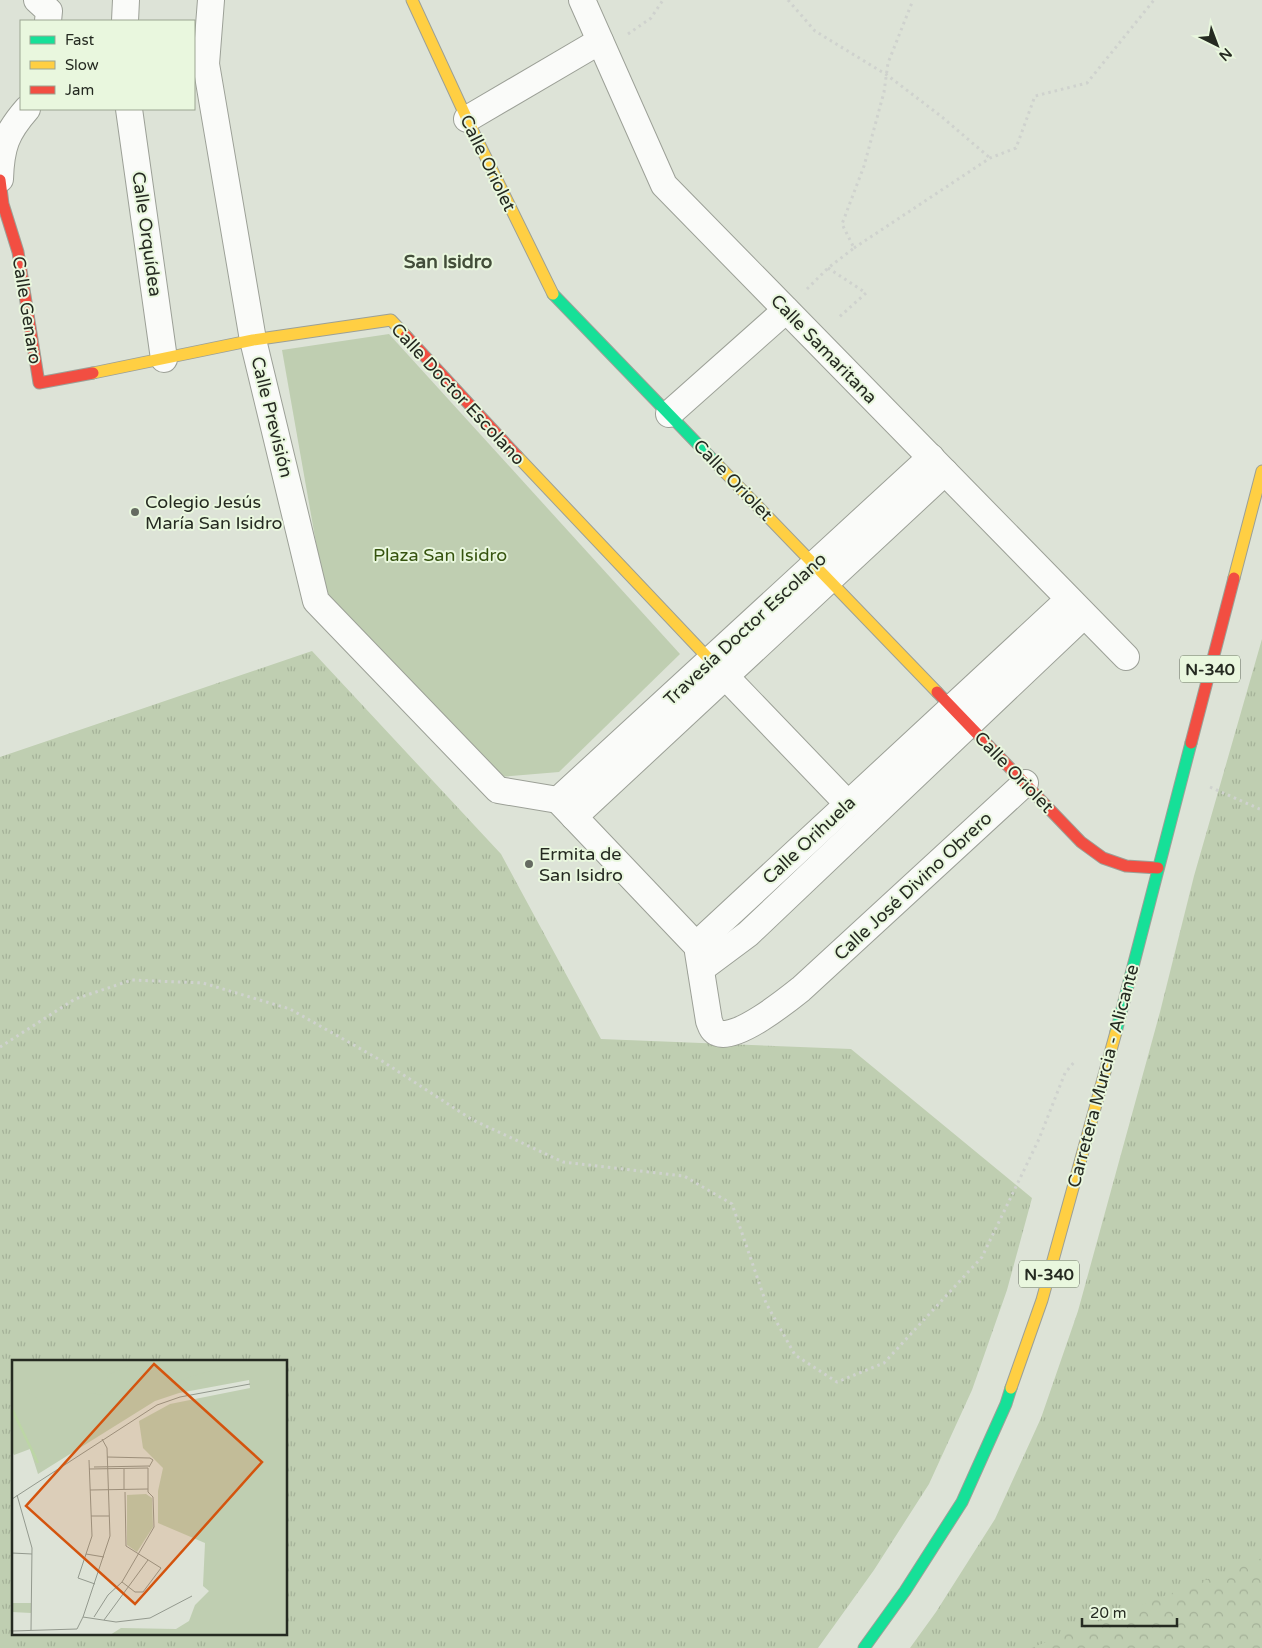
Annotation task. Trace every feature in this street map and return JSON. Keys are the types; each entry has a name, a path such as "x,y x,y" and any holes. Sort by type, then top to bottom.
{"main road":[{"name":"Calle Oriolet","path":"412,0 551,292 1081,842 1103,858 1126,866 1158,868"},
{"name":"Calle Genaro","path":"1,193 18,252 39,383"},
{"name":"Calle Doctor Escolano","path":"39,383 253,340 391,320 718,668"},
{"name":"Carretera Murcia - Alicante","path":"864,1648 905,1591 962,1502 1006,1404 1045,1291 1124,1003 1262,471"}],"street":[{"path":"37,0 49,11 48,20"},
{"path":"125,20 126,0"},
{"name":"Calle Previsión","path":"211,0 200,64 253,340 316,600 498,790 566,808"},
{"name":"Calle Samaritana","path":"582,0 664,185 1126,657"},
{"path":"467,119 600,40"},
{"name":"Calle Genaro","path":"1,193 0,158 13,125 26,110"},
{"name":"Calle Orquídea","path":"129,110 164,359"},
{"path":"669,414 786,310"},
{"name":"Travesía Doctor Escolano","path":"566,808 938,465"},
{"name":"Calle Orihuela","path":"699,957 848,804 960,716 1076,608"},
{"path":"718,668 848,804"},
{"path":"566,808 699,957 748,934 960,716"},
{"name":"Calle José Divino Obrero","path":"699,957 709,1021 713,1030 720,1034 731,1033 748,1026 771,1012 801,989 1025,783"}],"path":[{"path":"600,40 626,35 651,18 663,0"},
{"path":"788,0 815,31 886,75 942,117 990,158"},
{"path":"854,248 842,224 864,166 884,92 888,63 913,0"},
{"path":"786,310 828,268 854,248 990,158 1016,148 1035,96 1087,83 1154,0"},
{"path":"814,339 866,293 828,268"},
{"path":"1182,776 1262,810"},
{"path":"1257,807 1262,804"},
{"path":"0,1047 75,999 132,980 203,983 290,1009 382,1060 471,1119 563,1162 684,1176 732,1204 766,1303 795,1356 837,1382 884,1363 982,1257 1038,1139 1065,1072 1077,1059"}],"green space":[{"name":"Plaza San Isidro","path":"389,334 680,654 559,772 500,777 325,594 282,350"},
{"path":"1262,639 1262,1648 910,1648 936,1612 995,1519 1041,1418 1078,1311 1160,1012 1194,876"},
{"path":"312,651 501,854 601,1039 851,1049 1032,1198 1007,1290 972,1390 929,1484 874,1570 818,1648 0,1648 0,757"},
{"path":"1262,1558 1262,1648 1031,1648"}],"traffic: fast":[{"path":"553,294 715,462"},
{"path":"1116,1032 1191,743"},
{"path":"864,1648 905,1591 962,1502 1006,1404 1011,1388"}],"traffic: slow":[{"path":"412,0 467,119 553,294"},
{"path":"93,373 253,340 391,320 406,336"},
{"path":"517,456 710,660"},
{"path":"715,462 937,692"},
{"path":"1234,578 1262,471"},
{"path":"1011,1388 1042,1300 1116,1032"}],"traffic: jam":[{"path":"0,180 3,204 18,252 39,383 93,373"},
{"path":"406,336 517,456"},
{"path":"1191,743 1234,578"},
{"path":"937,692 1081,842 1103,858 1126,866 1158,868"}],"place":[{"name":"Colegio Jesús María San Isidro","path":"135,512"},
{"name":"Ermita de San Isidro","path":"529,864"}],"district":[{"name":"San Isidro","path":"448,261"}]}
